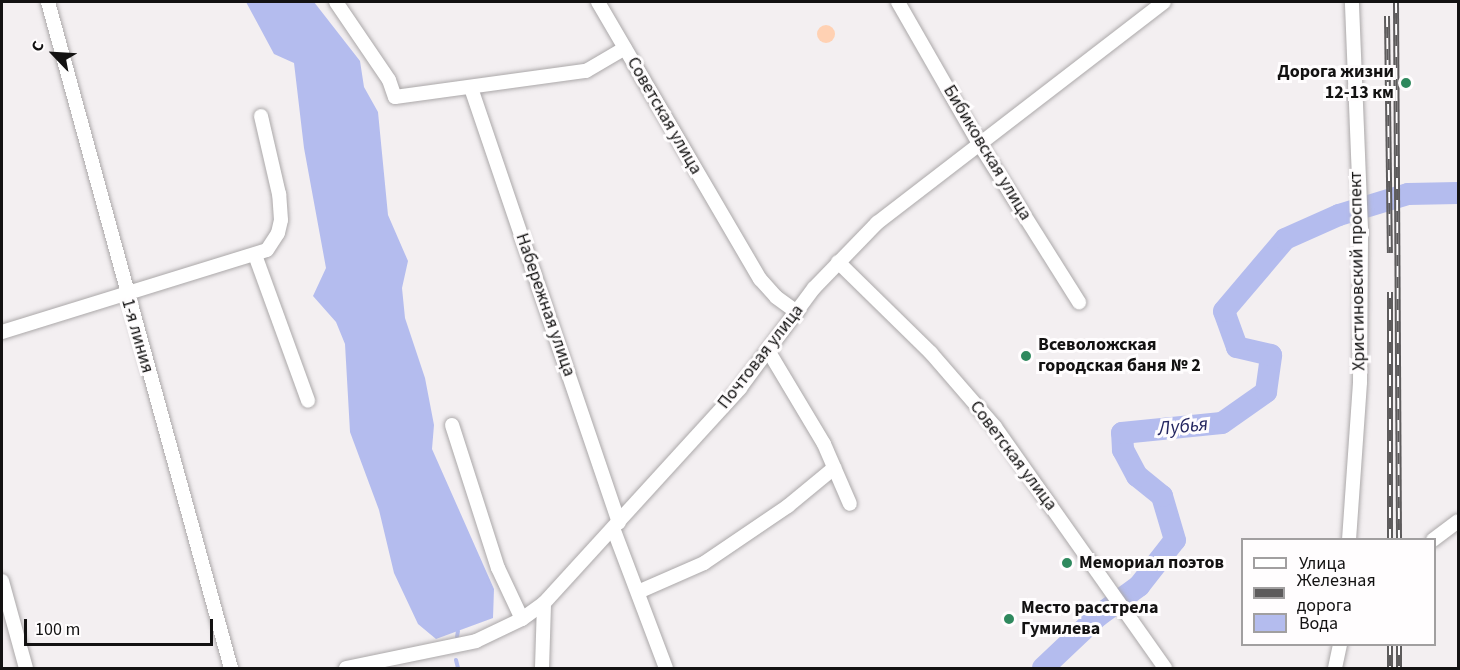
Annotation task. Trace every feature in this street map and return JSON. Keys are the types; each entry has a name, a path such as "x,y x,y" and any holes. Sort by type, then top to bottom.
{"street":[{"name":"1-я линия","path":"48,2 125,292 231,669"},
{"path":"336,2 389,80 395,97 586,71 625,48"},
{"name":"Советская улица","path":"598,2 760,279 776,297 797,312"},
{"name":"Бибиковская улица","path":"898,2 980,145 1079,302"},
{"name":"Почтовая улица","path":"346,669 476,641 522,619 544,603 769,352 797,312 838,262 890,212 1164,2"},
{"name":"Христиновский проспект","path":"1349,538 1360,382 1361,229 1352,2"},
{"name":"Набережная улица","path":"471,88 638,592 666,669"},
{"path":"2,332 125,292 255,255 272,243 281,220 279,194 261,116"},
{"path":"255,255 308,401"},
{"name":"Советская улица","path":"838,262 961,387 995,427 1165,669"},
{"path":"769,352 834,468 850,504"},
{"path":"452,425 498,568 522,619"},
{"path":"638,592 705,563 788,506 834,468"},
{"path":"1436,538 1456,528"},
{"path":"2,581 26,669"},
{"path":"542,669 544,603"},
{"path":"1335,669 1340,646"}],"shaded area":[{"path":"822,25 830,25 835,30 833,41 822,43 817,38 817,30"}],"water":[{"path":"246,2 314,2 360,61 364,87 378,112 388,215 408,261 402,288 405,318 425,378 434,425 432,449 494,589 493,618 436,639 418,624 394,573 379,510 350,432 345,344 336,322 313,296 326,268 304,148 294,63 274,54"}],"waterway":[{"name":"Лубья","path":"1043,668 1098,616 1139,586 1175,540 1162,496 1137,476 1123,450 1122,433 1222,423 1266,392 1271,355 1237,347 1224,311 1285,239 1339,215 1408,194 1458,193"},
{"path":"457,637 458,631"},
{"path":"456,660 458,668"}],"railway":[{"path":"1396,2 1399,538"},
{"path":"1387,16 1390,253"},
{"path":"1390,292 1390,538"},
{"path":"1390,646 1390,668"},
{"path":"1399,646 1399,668"}],"place":[{"name":"Дорога жизни 12-13 км","path":"1406,83"},
{"name":"Всеволожская городская баня № 2","path":"1026,356"},
{"name":"Мемориал поэтов","path":"1067,563"},
{"name":"Место расстрела Гумилева","path":"1009,619"}]}
